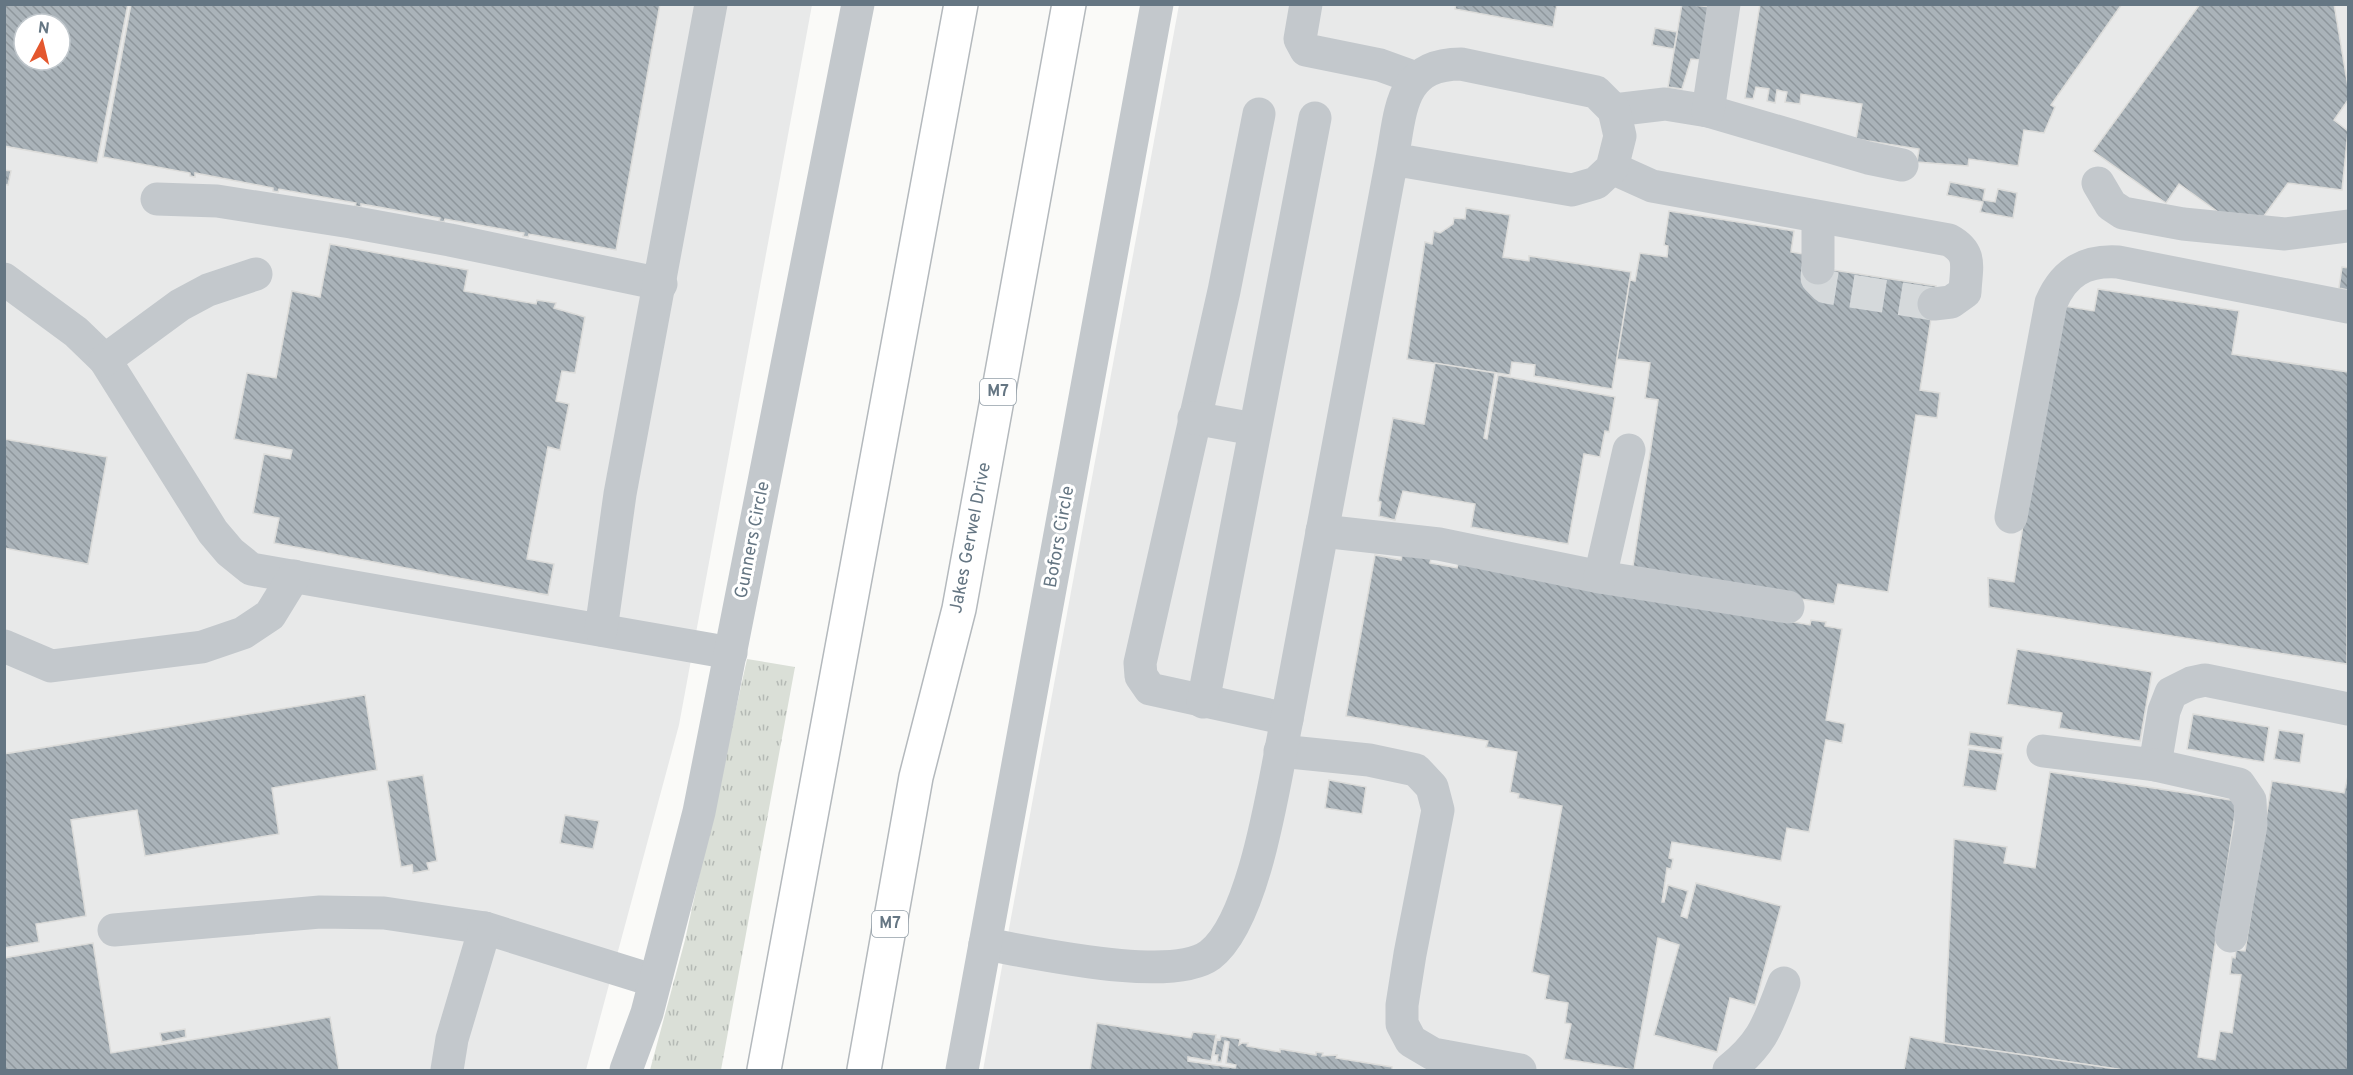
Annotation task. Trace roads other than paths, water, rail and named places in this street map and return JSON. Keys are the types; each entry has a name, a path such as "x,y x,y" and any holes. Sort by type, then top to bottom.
{"highway":[{"path":"764,1071 961,4"},
{"name":"Jakes Gerwel Drive","path":"864,1071 916,777 959,609 1069,4"}],"street":[{"path":"601,630 621,494 711,4"},
{"name":"Gunners Circle","path":"626,1071 655,981 699,812 858,4"},
{"name":"Bofors Circle","path":"962,1071 1157,4"},
{"path":"1305,4 1300,39 1306,50 1380,64 1416,78"},
{"path":"1708,111 1724,4"},
{"path":"985,944 1081,961 1144,966 1183,966 1209,956 1225,938 1238,914 1269,817 1403,97 1416,78 1439,64 1461,64 1596,92 1614,110 1620,136 1612,168 1596,183 1572,190 1392,159"},
{"path":"1614,110 1665,104 1708,111 1868,158 1902,165"},
{"path":"1258,114 1224,291 1140,663 1141,676 1150,689 1287,719"},
{"path":"1203,702 1315,118"},
{"path":"1612,168 1652,186 1818,218 1940,238 1961,247 1966,254 1965,292 1952,302 1934,304"},
{"path":"2098,183 2110,205 2122,213 2183,224 2239,232 2285,234 2349,226"},
{"path":"157,199 217,201 351,222 661,284"},
{"path":"1818,218 1818,268"},
{"path":"2011,517 2051,303 2067,277 2098,260 2118,262 2349,307"},
{"path":"105,360 180,305 208,290 256,274"},
{"path":"4,279 76,332 105,360 213,532 230,552 251,569 731,653"},
{"path":"1194,418 1254,429"},
{"path":"1600,577 1629,450"},
{"path":"1322,531 1438,544 1600,577 1788,606"},
{"path":"4,646 51,666 202,647 243,633 270,615 294,576"},
{"path":"2154,765 2164,711 2171,693 2190,683 2205,680 2349,709"},
{"path":"1280,751 1369,759 1416,770 1432,787 1438,810 1410,954 1402,1005 1402,1024 1411,1041 1432,1054 1520,1071"},
{"path":"2043,751 2154,765 2240,784 2250,800 2251,825 2231,936"},
{"path":"114,930 320,912 384,913 485,928 655,981"},
{"path":"447,1071 452,1039 485,928"},
{"path":"1729,1071 1751,1053 1764,1032 1784,982"}],"tunnel":[{"path":"1818,268 1817,278 1826,287 1934,304"}]}
